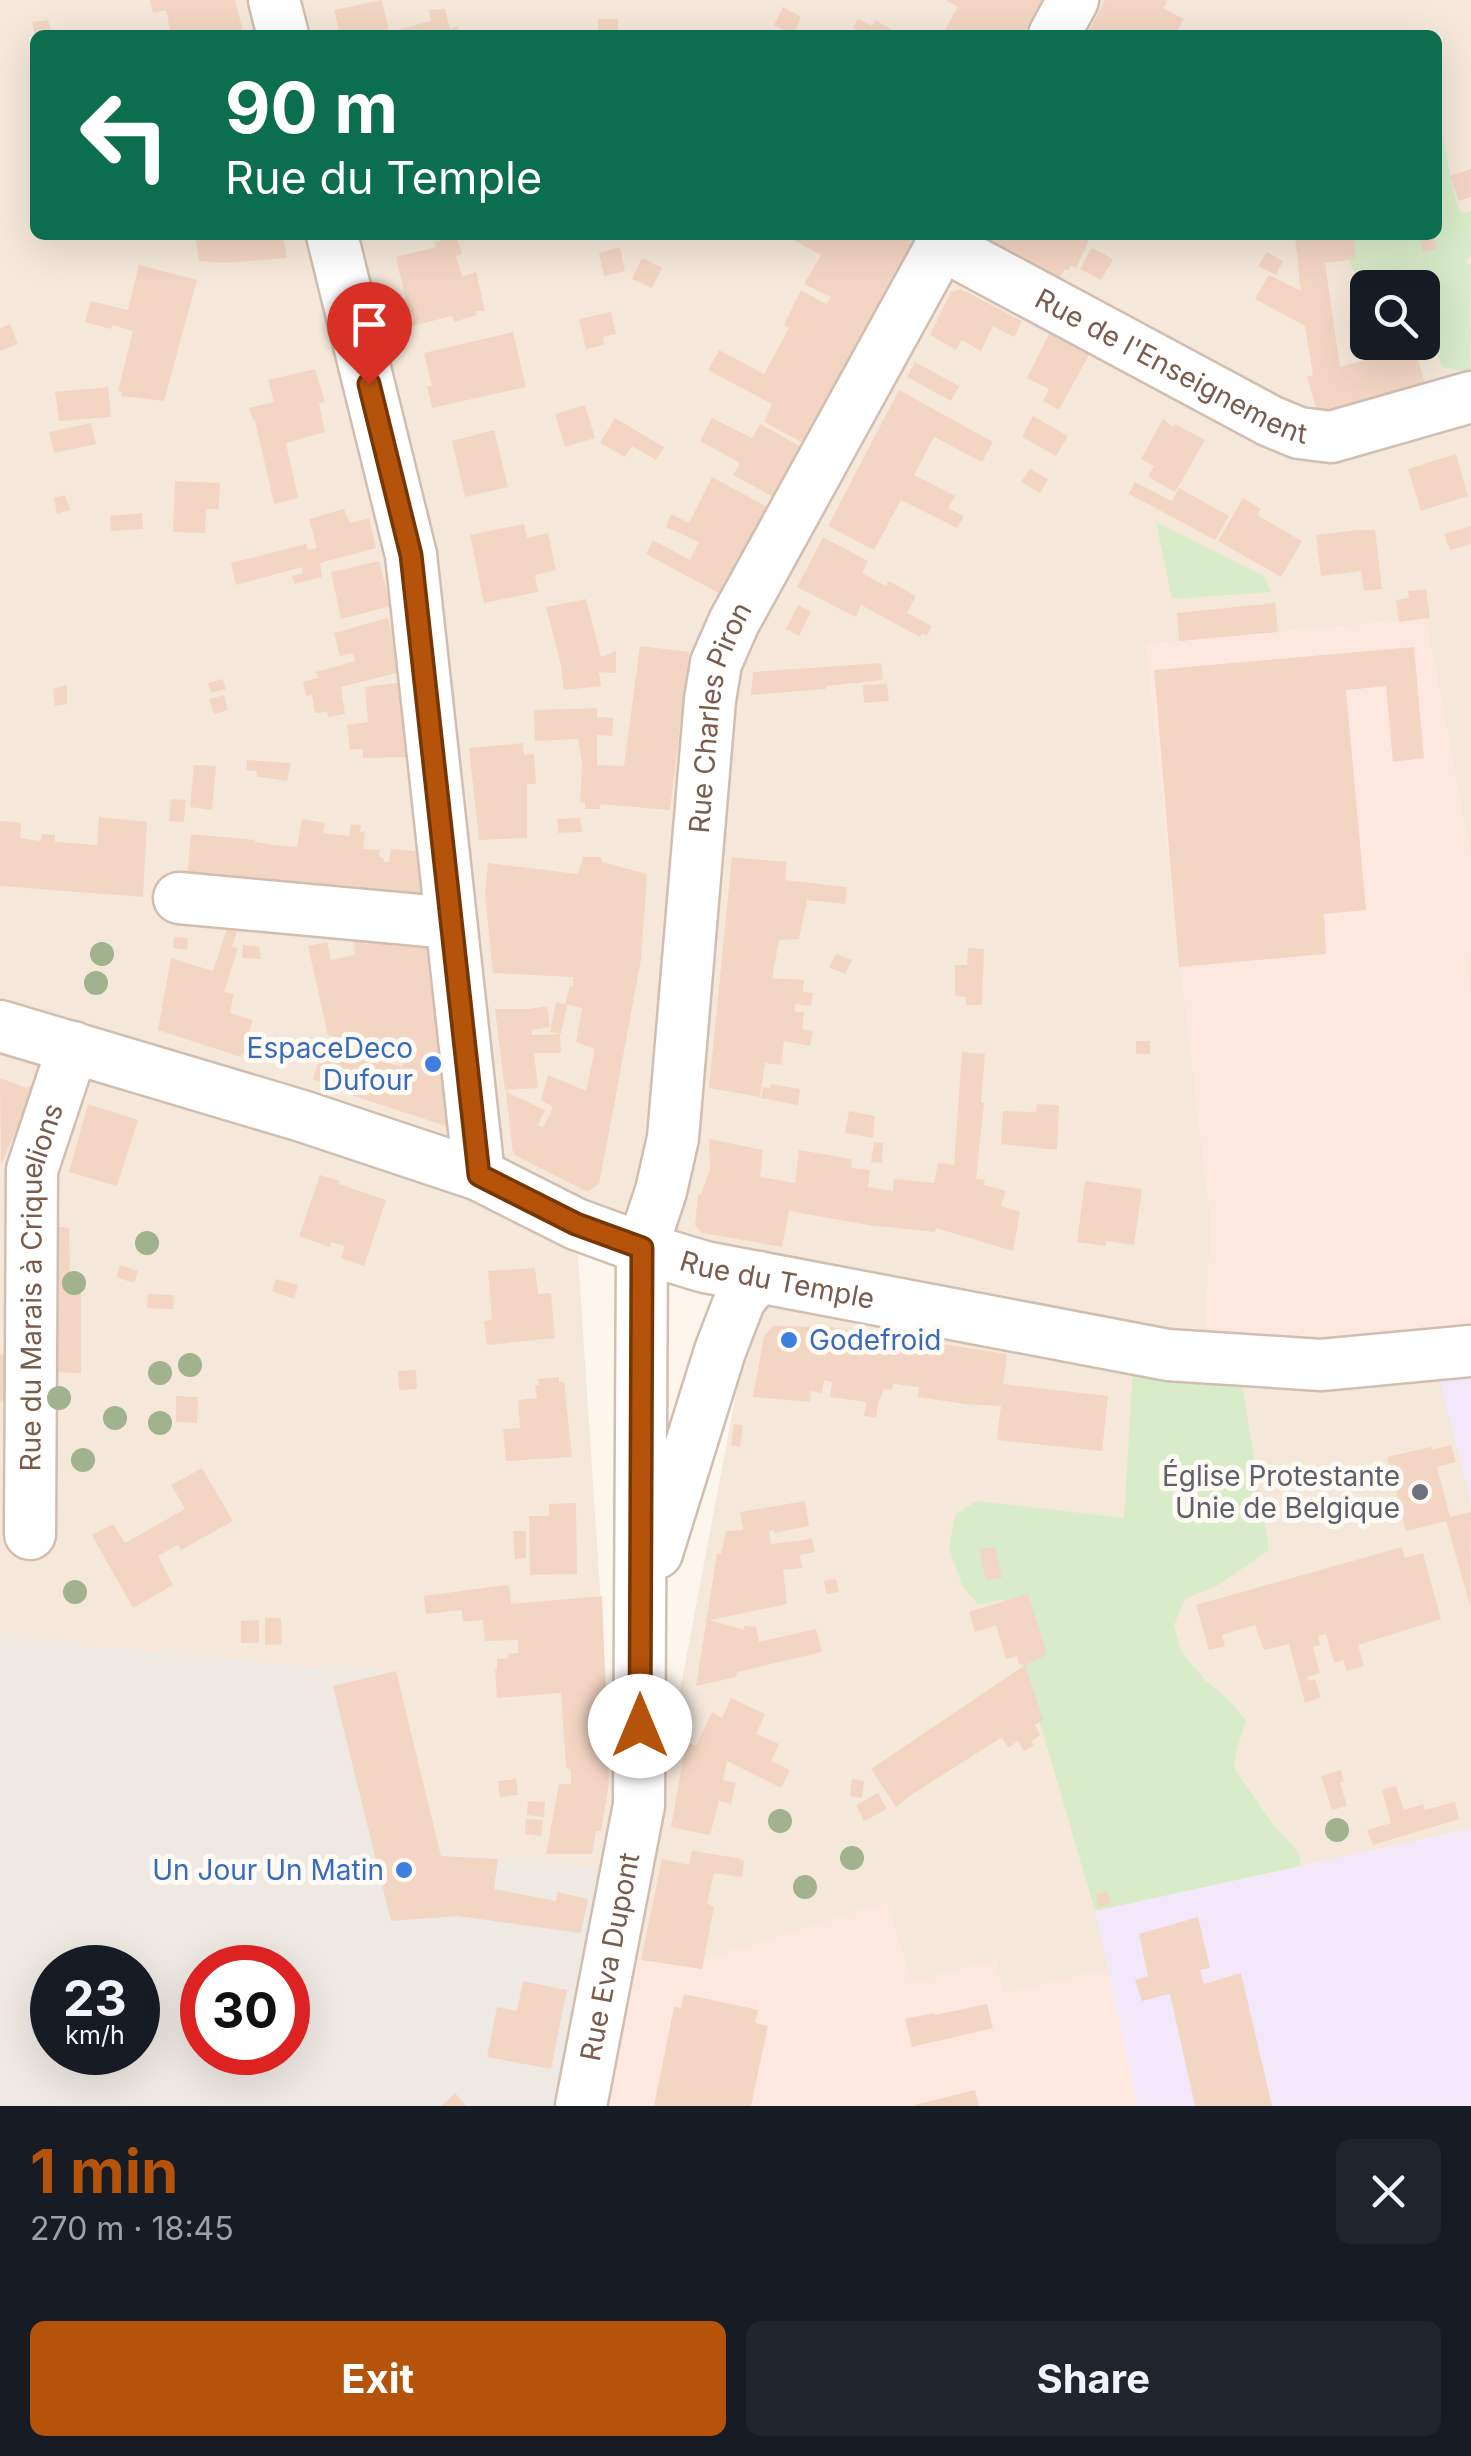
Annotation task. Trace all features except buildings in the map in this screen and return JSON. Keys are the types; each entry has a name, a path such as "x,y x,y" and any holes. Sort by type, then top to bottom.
{"street":[{"path":"274,0 282,30"},
{"path":"1057,30 1072,0"},
{"path":"333,240 411,555 479,1175"},
{"name":"Rue de l'Enseignement","path":"945,240 1299,433 1331,437 1471,398"},
{"name":"Rue Charles Piron","path":"642,1248 662,1191 673,1138 716,663 734,622 945,240"},
{"path":"179,898 451,923"},
{"name":"Rue du Temple","path":"0,1026 302,1116 479,1175 576,1224 705,1267 1168,1355 1321,1365 1471,1351"},
{"name":"Rue du Marais à Criquelions","path":"30,1534 32,1170 73,1047"},
{"path":"640,1606 642,1248"},
{"path":"640,1606 720,1352 740,1299 758,1277"},
{"name":"Rue Eva Dupont","path":"581,2106 639,1806 640,1606"}],"shaded area":[{"path":"0,0 1471,0 1471,1351 1434,1356 1471,1502 1471,1829 1096,1911 1138,2106 581,2106 438,1851 395,1671 323,1669 0,1638","holes":["576,1225 758,1277 679,1696 663,1809 614,1802"]},
{"path":"1426,618 1471,855 1471,958 1467,959 1471,996 1471,1351 1203,1358 1211,1224 1146,644"},
{"path":"1471,1351 1471,1502 1433,1355"},
{"path":"0,1638 323,1669 395,1670 438,1851 626,1873 581,2106 0,2106"},
{"path":"1471,1829 1471,2106 1138,2106 1095,1911"},
{"path":"887,1902 912,1982 996,1960 1004,1993 1108,1969 1138,2106 581,2106 631,1951 693,1963"}],"green space":[{"path":"1442,135 1456,201 1461,213 1471,211 1471,256 1465,262 1471,265 1470,372 1442,367 1440,360 1440,270 1353,270 1348,256 1352,240 1442,240"},
{"path":"1156,522 1264,576 1271,592 1172,599"},
{"path":"1134,1349 1238,1360 1269,1550 1220,1584 1185,1599 1174,1625 1181,1651 1246,1720 1234,1768 1274,1826 1298,1851 1301,1866 1095,1911 1004,1599 978,1605 962,1585 949,1548 955,1515 976,1501 1124,1518"}],"place":[{"name":"EspaceDeco Dufour","path":"433,1064"},
{"name":"Godefroid","path":"789,1340"},
{"name":"Église Protestante Unie de Belgique","path":"1420,1492"},
{"name":"Un Jour Un Matin","path":"404,1870"}],"route":[{"path":"369,384 411,555 479,1175 576,1224 642,1248 640,1726"}]}
